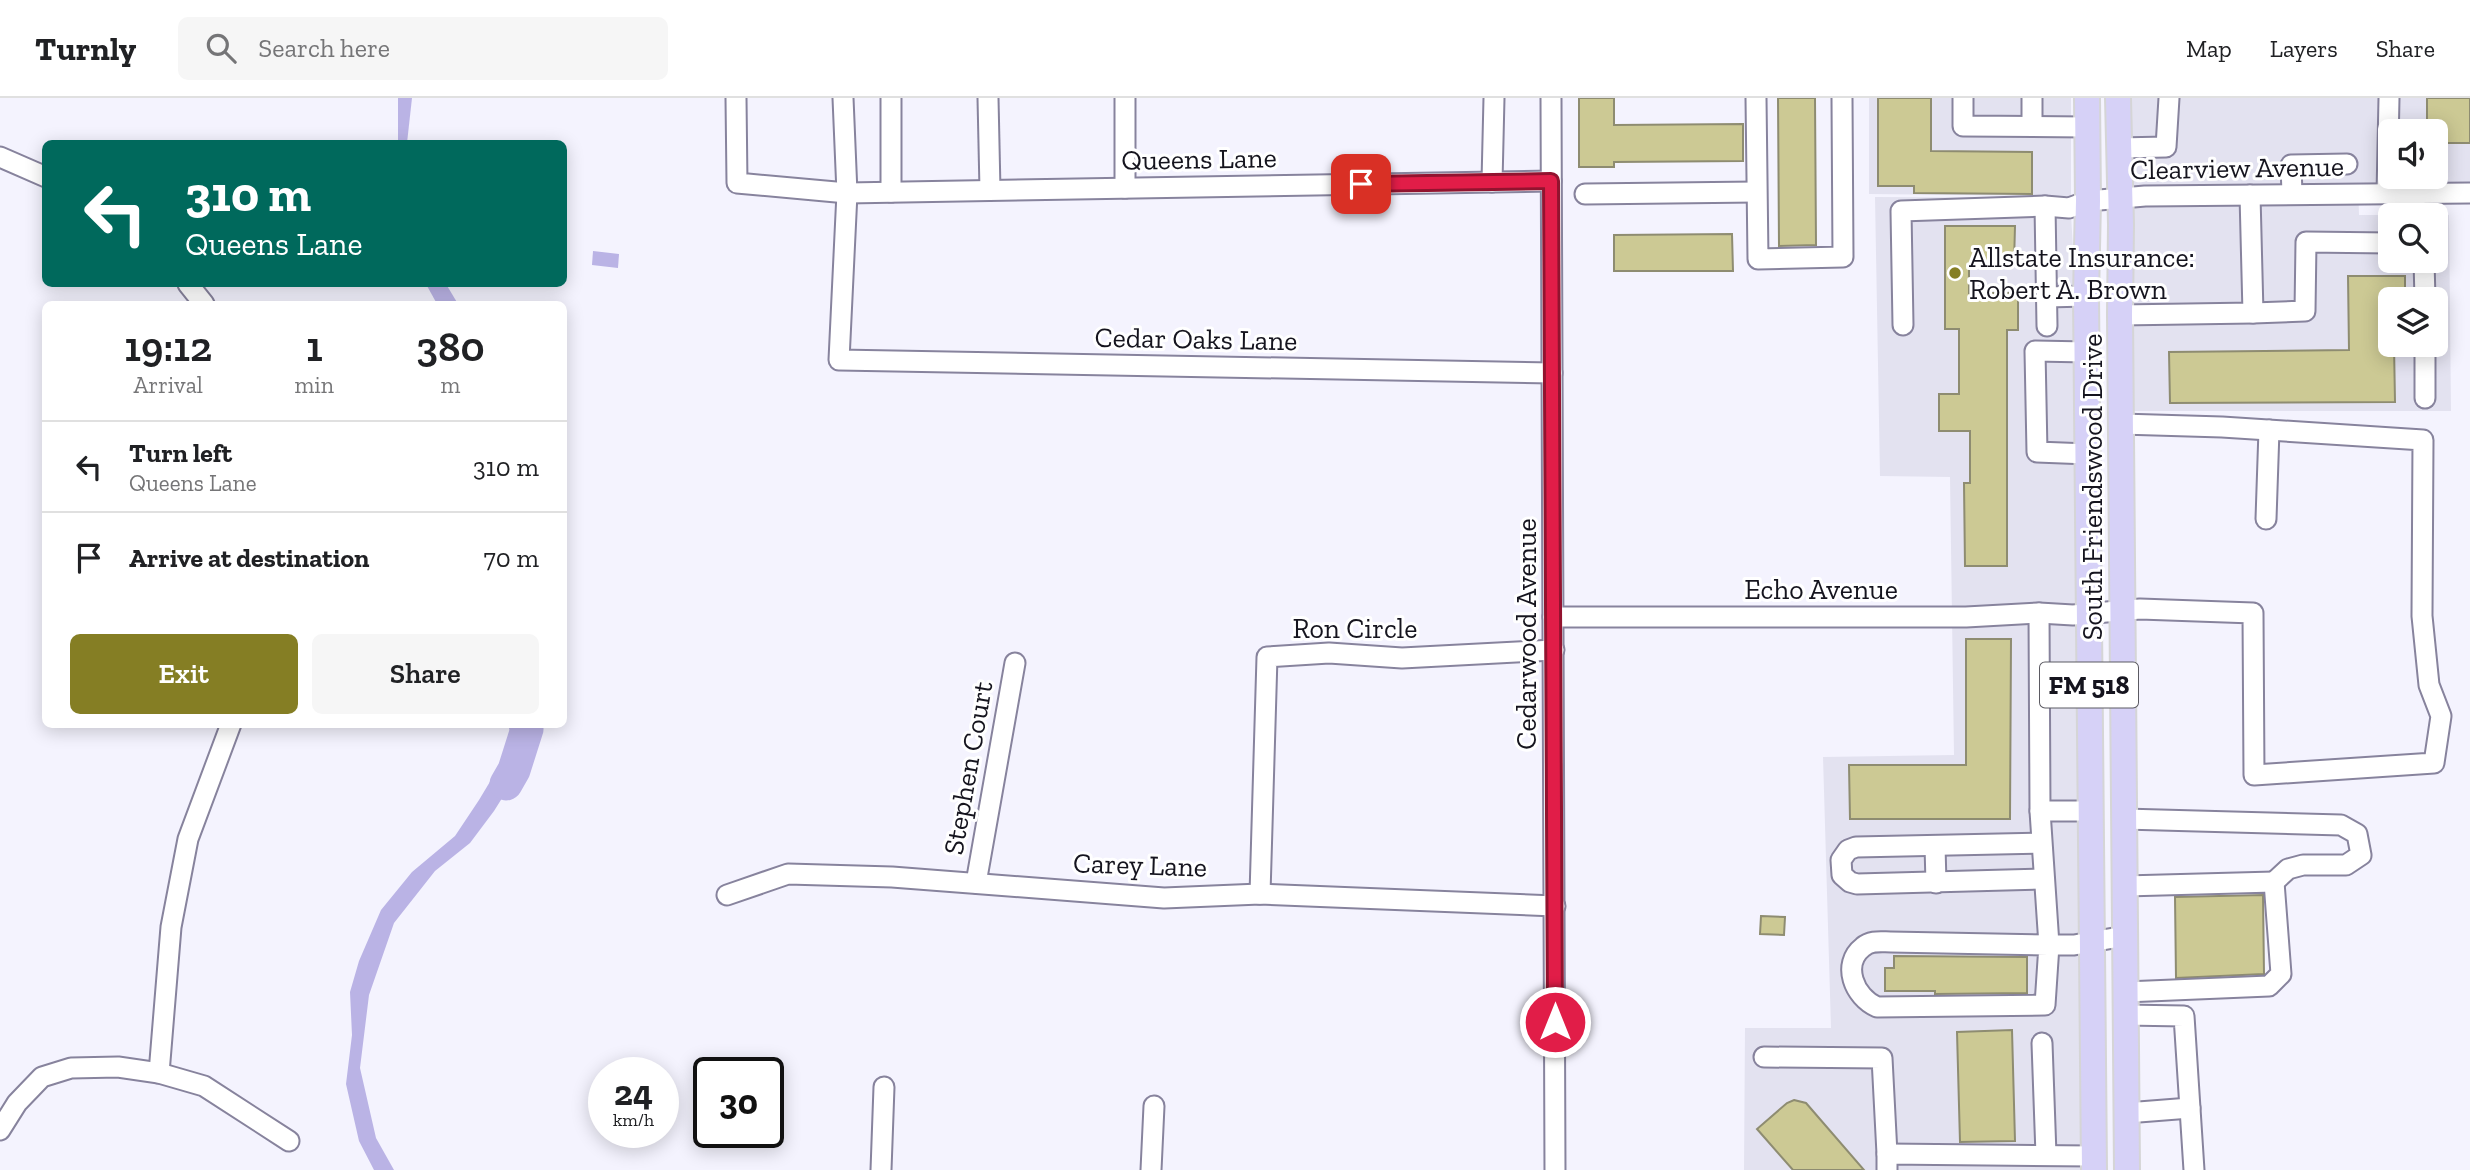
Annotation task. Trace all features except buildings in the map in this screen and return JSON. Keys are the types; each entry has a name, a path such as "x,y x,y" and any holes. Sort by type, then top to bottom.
{"main road":[{"name":"South Friendswood Drive","path":"2087,98 2086,296 2094,1163"},
{"name":"South Friendswood Drive","path":"2118,98 2127,1170"}],"street":[{"name":"Queens Lane","path":"736,98 737,183 847,193 1551,181"},
{"path":"842,98 847,193"},
{"path":"891,98 891,192"},
{"path":"988,98 990,190"},
{"path":"1125,98 1125,188"},
{"path":"1492,182 1494,98"},
{"name":"Cedarwood Avenue","path":"1551,98 1555,1170"},
{"path":"1756,98 1758,259 1843,257 1842,98"},
{"path":"1963,98 1963,126 2087,127"},
{"path":"2032,98 2032,126"},
{"path":"2118,148 2166,147 2169,98"},
{"path":"2387,194 2389,98"},
{"path":"0,157 42,175"},
{"path":"2292,194 2291,164 2347,164"},
{"path":"1585,194 1756,192"},
{"name":"Cedar Oaks Lane","path":"847,193 839,360 1552,373"},
{"path":"2415,193 2415,203"},
{"name":"Clearview Avenue","path":"1903,325 1901,211 2045,206 2069,208 2088,201 2120,198 2470,193"},
{"path":"2250,195 2253,313"},
{"path":"2045,206 2047,326"},
{"path":"2120,315 2305,311 2306,242 2378,243"},
{"path":"190,287 202,301"},
{"path":"2047,297 2086,296"},
{"path":"2087,352 2035,351 2037,452 2088,454"},
{"path":"2425,357 2426,398"},
{"path":"2121,424 2269,430 2266,519"},
{"name":"Echo Avenue","path":"1553,617 1966,617 2123,610 2253,613 2254,775 2434,763 2441,716 2429,685 2422,616 2423,440 2269,430"},
{"path":"2039,613 2040,811 2049,945 2045,1005 1877,1007 1867,1003 1858,994 1853,981 1853,964 1857,954 1864,945 1873,942 2049,945 2091,943 2125,936"},
{"name":"Ron Circle","path":"1261,894 1267,656 1329,653 1402,658 1554,650"},
{"name":"Stephen Court","path":"976,883 1015,663"},
{"path":"159,1073 171,928 188,839 230,728"},
{"path":"2040,811 2091,811"},
{"path":"2124,819 2341,825 2357,834 2361,855 2346,865 2302,865 2288,869 2274,882 2124,886"},
{"path":"2041,843 1856,848 1848,850 1840,860 1842,875 1857,884 2044,879"},
{"path":"1935,846 1936,883"},
{"name":"Carey Lane","path":"727,895 788,874 892,877 1164,898 1261,894 1555,906"},
{"path":"2125,1003 2269,986 2281,974 2274,882"},
{"path":"2125,1003 2184,1016 2194,1170"},
{"path":"2041,1160 2042,1043"},
{"path":"1764,1057 1882,1058 1887,1162 2041,1160 2094,1163"},
{"path":"0,1130 17,1103 42,1077 71,1068 118,1067 159,1073 204,1086 289,1141"},
{"path":"881,1170 884,1087"},
{"path":"1151,1170 1154,1106"},
{"path":"2126,1113 2190,1108"}],"shaded area":[{"path":"398,98 412,98 407,140 398,140"},
{"path":"1869,98 2071,98 2071,196 1869,194"},
{"path":"2130,98 2470,98 2470,182 2448,182 2448,119 2378,119 2378,183 2358,183 2359,215 2378,215 2378,273 2448,273 2449,215 2451,411 2131,411"},
{"path":"1875,197 2070,198 2078,332 2083,1170 1744,1170 1745,1028 1831,1028 1823,757 1954,755 1950,477 1880,476"},
{"path":"593,251 619,254 618,268 592,265"},
{"path":"428,287 448,287 456,301 435,301"},
{"path":"509,728 521,728 526,760 470,843 435,871 394,923 369,995 360,1068 376,1138 394,1170 374,1170 359,1141 346,1084 352,1035 350,992 359,961 381,910 412,872 455,836 512,745"}],"waterway":[{"path":"506,784 514,770 527,728"}],"place":[{"name":"Allstate Insurance: Robert A. Brown","path":"1955,273"}],"route":[{"path":"1361,184 1551,181 1555,1022"}]}
